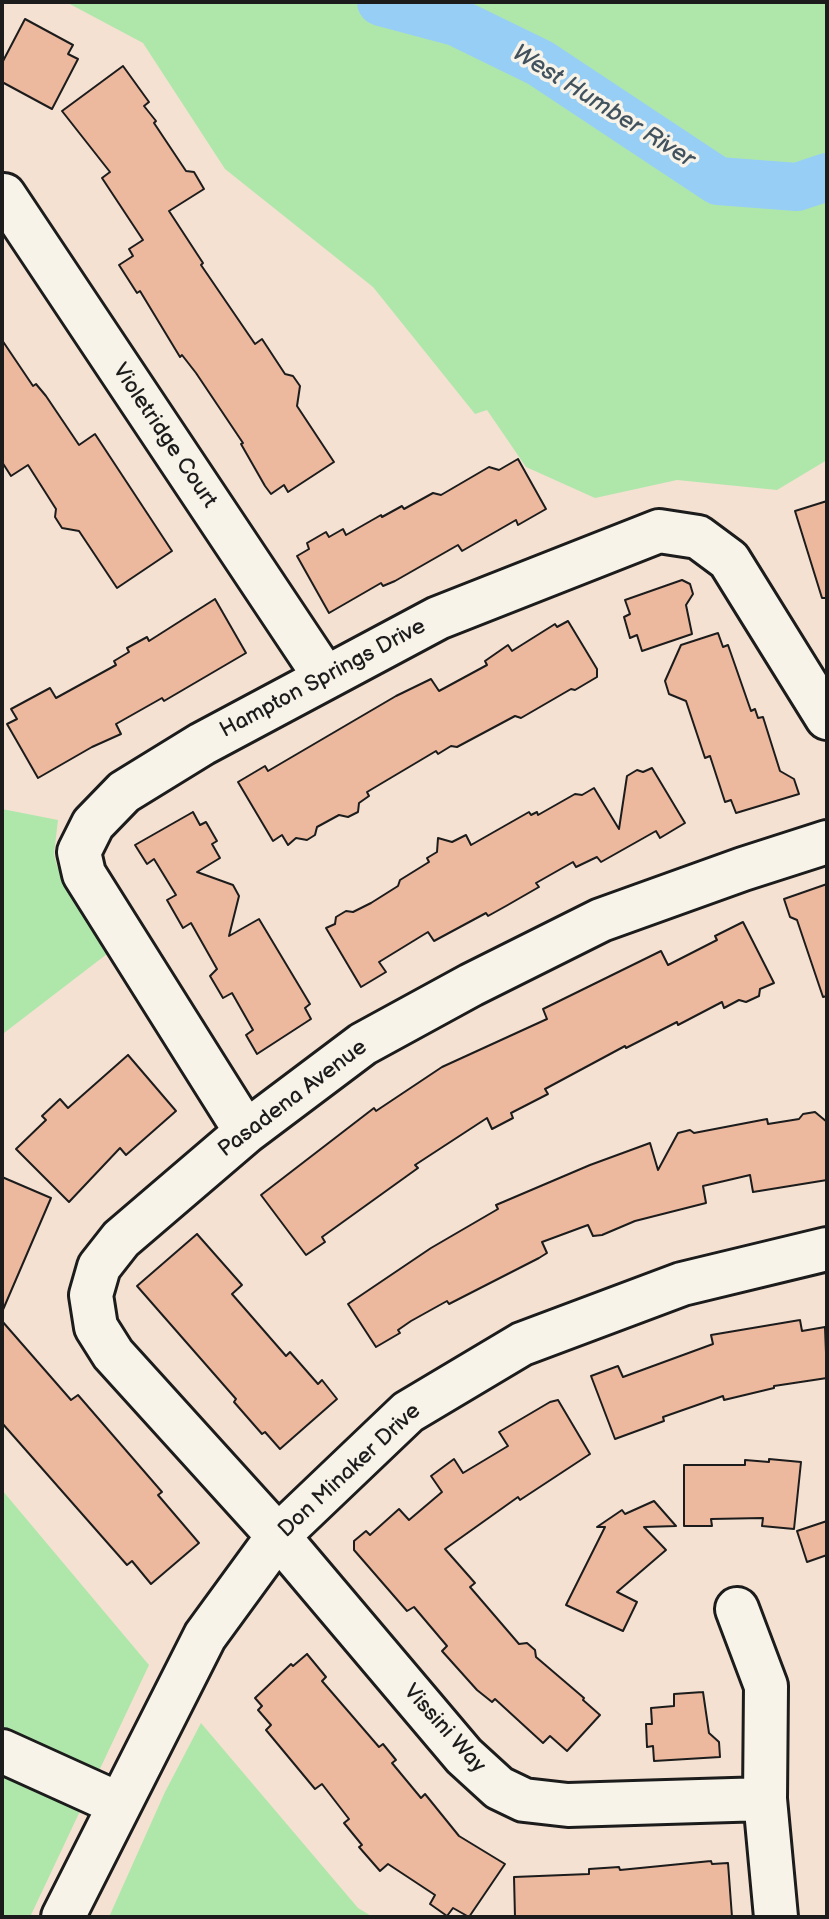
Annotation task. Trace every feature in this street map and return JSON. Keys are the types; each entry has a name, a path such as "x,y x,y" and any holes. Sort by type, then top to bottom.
{"street":[{"name":"Violetridge Court","path":"4,195 325,677"},
{"name":"Hampton Springs Drive","path":"246,1132 84,874 79,852 93,824 124,792 202,744 438,618 659,531 698,537 729,560 827,718"},
{"name":"Pasadena Avenue","path":"278,1536 113,1354 96,1327 91,1295 99,1267 121,1239 246,1132 363,1044 471,985 601,920 827,842"},
{"name":"Don Minaker Drive","path":"63,1917 205,1636 278,1536 408,1412 522,1344 682,1284 827,1249"},
{"name":"Vissini Way","path":"278,1536 464,1756 499,1788 524,1800 568,1805 765,1799"},
{"path":"737,1609 766,1686 765,1799 776,1917"},
{"path":"2,1751 119,1804"}],"green space":[{"path":"66,2 827,2 827,460 777,490 677,480 595,498 526,467 487,410 475,414 373,287 225,169 143,43"},
{"path":"2,809 58,820 54,854 57,866 107,954 4,1033 2,1052"},
{"path":"2,1490 149,1665 30,1917 2,1917"},
{"path":"201,1723 358,1908 373,1917 109,1917 165,1792"}],"building":[{"path":"25,19 73,45 68,54 78,59 52,109 2,82 2,63"},
{"path":"123,66 149,102 144,106 156,121 154,123 186,171 194,172 204,189 169,211 203,263 201,265 255,344 262,339 285,374 293,376 300,386 297,406 334,462 288,492 284,485 271,494 265,486 243,443 196,373 182,355 180,357 140,291 137,293 119,265 133,256 129,249 143,240 102,178 110,172 62,111"},
{"path":"2,340 79,445 95,434 172,551 117,588 79,531 62,528 55,517 56,509 28,465 11,476 2,462"},
{"path":"518,459 546,509 518,525 516,520 462,551 458,545 395,581 383,586 381,583 329,613 297,556 309,549 307,543 326,532 329,537 343,529 346,535 402,506 404,509 433,493 441,495 489,467 499,470"},
{"path":"827,501 827,598 822,598 795,511"},
{"path":"682,580 690,584 693,594 686,605 692,634 642,651 637,635 630,638 624,617 630,614 625,600"},
{"path":"215,599 246,653 164,701 162,698 116,724 121,734 38,778 7,724 17,719 11,709 50,688 56,698 116,665 114,661 129,652 127,648 147,637 149,641"},
{"path":"568,621 597,669 597,677 521,718 515,716 457,747 451,746 438,754 436,751 367,792 369,796 359,803 358,812 348,817 339,815 317,827 315,835 307,840 296,838 288,845 282,835 273,841 238,782 265,766 268,771 396,696 431,679 439,691 487,665 485,661 508,645 512,651 555,624 557,627"},
{"path":"718,633 723,647 728,645 751,711 755,709 758,718 763,717 780,771 794,779 799,794 736,813 731,800 725,802 710,756 705,758 686,701 669,694 665,681 681,645"},
{"path":"652,768 685,823 660,838 656,831 601,862 597,857 576,867 573,862 536,883 539,887 506,906 488,916 486,913 434,941 428,932 379,962 386,972 361,987 326,928 335,924 336,917 371,903 429,862 427,858 437,852 438,838 452,842 466,835 471,845 529,812 531,815 537,812 538,815 575,794 582,795 594,788 619,829 627,776 637,770 643,772"},
{"path":"193,812 200,825 206,822 217,841 212,844 220,858 197,872 233,885 239,896 229,936 259,919 310,1004 305,1008 311,1019 257,1054 246,1035 253,1030 232,993 223,998 210,976 217,969 191,923 183,928 167,900 176,895 154,859 147,864 135,845"},
{"path":"827,884 827,996 823,997 797,920 790,917 784,899"},
{"path":"743,922 774,983 760,989 759,996 746,1002 739,1000 724,1008 722,1002 678,1025 677,1022 625,1046 545,1089 548,1094 511,1113 513,1118 492,1129 487,1118 415,1165 418,1168 322,1237 325,1242 306,1255 261,1195 374,1108 376,1111 442,1067 547,1019 543,1009 661,951 668,965 717,940 715,936"},
{"path":"128,1055 176,1111 126,1155 120,1148 69,1202 16,1149 46,1120 42,1116 60,1099 68,1108"},
{"path":"815,1112 827,1122 827,1180 753,1192 750,1175 703,1186 706,1203 635,1221 602,1235 593,1236 588,1225 542,1242 547,1253 449,1304 447,1301 411,1321 398,1330 400,1333 376,1347 348,1304 431,1248 498,1209 496,1205 590,1165 650,1143 658,1170 678,1133 690,1130 694,1133 767,1119 768,1124 799,1119 803,1114"},
{"path":"2,1177 51,1198 2,1312"},
{"path":"197,1234 242,1285 232,1294 286,1356 290,1352 318,1384 322,1380 337,1399 280,1449 265,1432 262,1434 234,1402 236,1399 137,1286"},
{"path":"800,1320 802,1331 825,1327 827,1378 774,1386 724,1400 723,1396 663,1417 664,1421 615,1439 591,1376 618,1366 623,1377 713,1344 711,1335"},
{"path":"2,1321 71,1400 78,1395 162,1492 158,1495 199,1543 151,1584 132,1561 127,1565 2,1423"},
{"path":"558,1400 590,1454 520,1500 518,1497 445,1549 475,1583 470,1587 519,1644 527,1643 535,1650 536,1657 600,1715 567,1751 550,1736 543,1743 495,1699 492,1702 477,1690 442,1651 447,1646 414,1607 407,1611 354,1550 354,1541 366,1531 370,1535 399,1509 409,1520 442,1492 431,1476 454,1459 463,1473 508,1446 499,1432"},
{"path":"769,1459 801,1462 794,1529 762,1526 763,1518 711,1519 712,1526 684,1526 684,1465 745,1465 745,1460 769,1462"},
{"path":"654,1501 676,1526 644,1527 666,1550 617,1592 637,1602 623,1631 566,1605 605,1527 597,1527 622,1510 625,1514"},
{"path":"827,1521 827,1555 807,1562 797,1531"},
{"path":"307,1654 326,1677 322,1681 379,1747 383,1744 396,1760 392,1763 421,1798 425,1794 459,1836 505,1864 469,1917 453,1908 447,1916 430,1904 435,1895 388,1864 380,1871 359,1847 362,1845 344,1823 349,1819 322,1784 315,1789 266,1730 271,1725 258,1710 262,1706 255,1698 291,1664 293,1666"},
{"path":"703,1692 709,1733 719,1742 720,1757 654,1761 653,1746 647,1747 646,1724 652,1724 651,1708 674,1706 674,1694"},
{"path":"711,1861 712,1864 728,1863 732,1917 515,1917 514,1877 589,1874 589,1869 619,1867 620,1870"}],"waterway":[{"name":"West Humber River","path":"381,2 456,22 540,63 718,181 797,187 827,177"}]}
